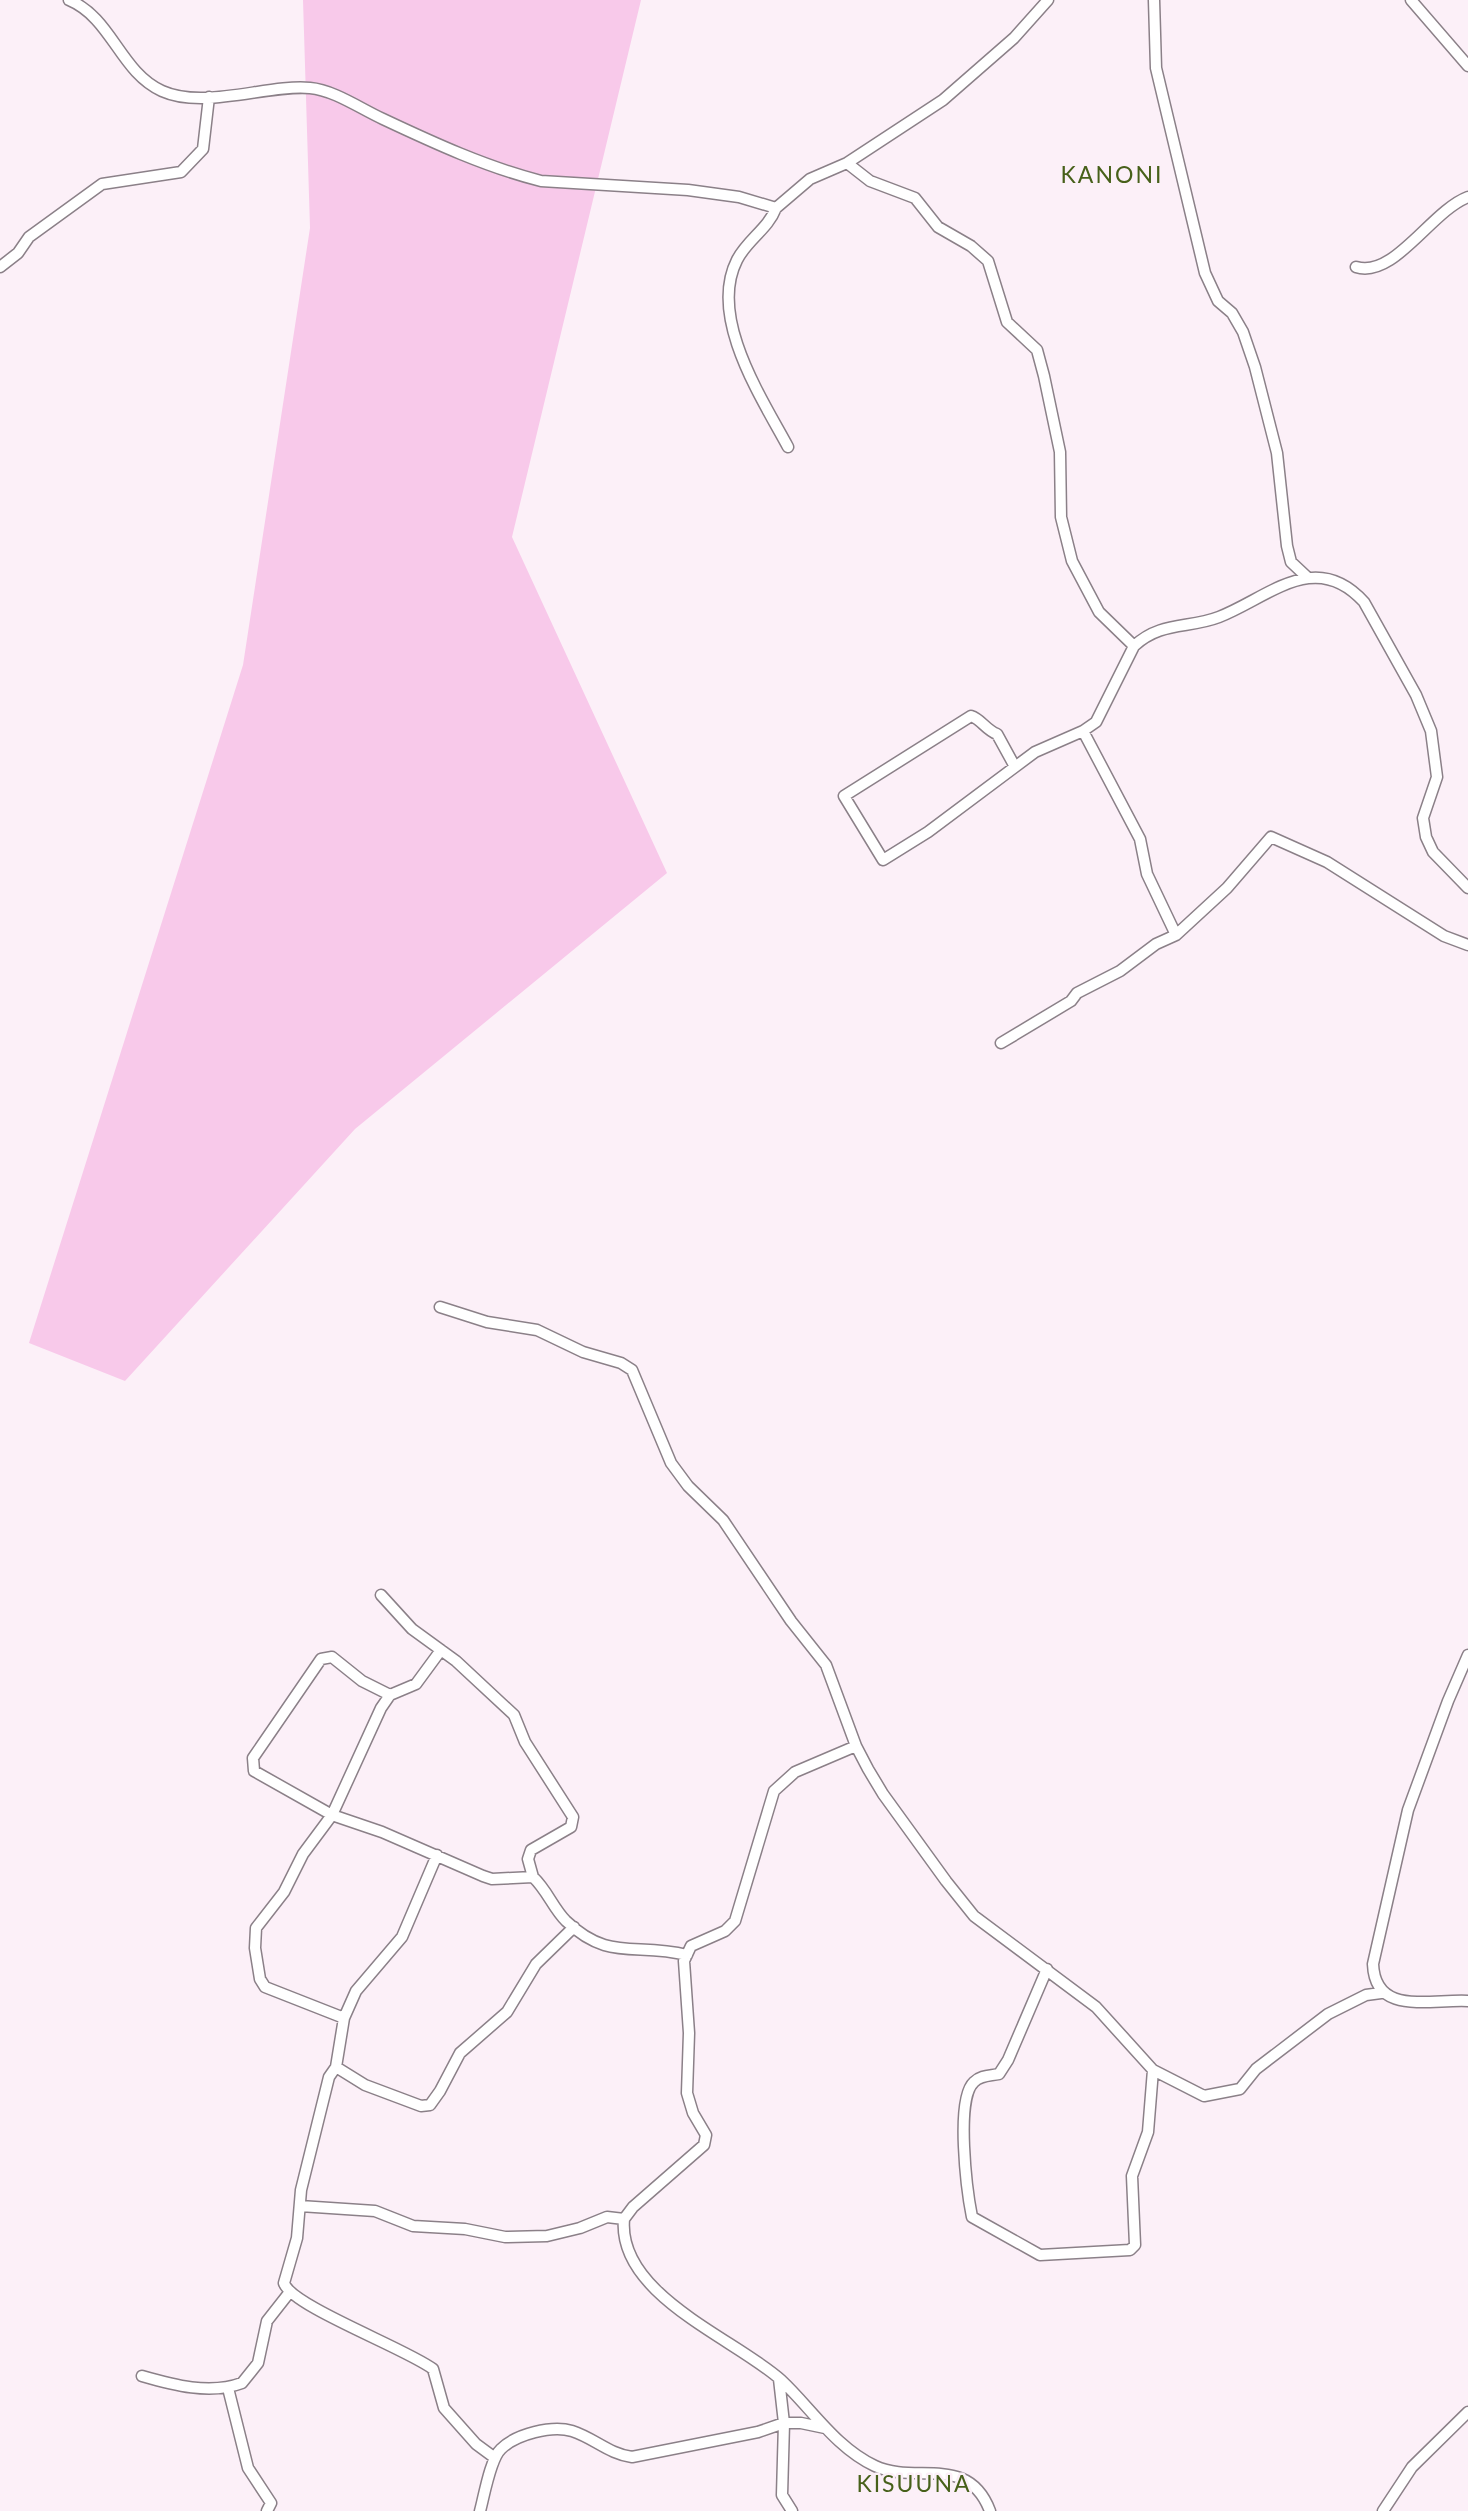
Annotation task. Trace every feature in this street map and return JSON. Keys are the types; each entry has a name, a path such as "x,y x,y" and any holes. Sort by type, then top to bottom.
{"street":[{"path":"69,0 96,17 148,84 165,93 209,97 310,88 436,143 518,175 541,181 688,190 739,197 776,208"},
{"path":"788,447 752,381 735,335 728,291 738,258 768,224 776,208 810,179 847,163 961,85 1014,38 1047,0"},
{"path":"1154,0 1156,68 1205,274 1218,301 1232,313 1243,332 1255,367 1277,453 1287,546 1291,562 1307,577"},
{"path":"1411,0 1468,66"},
{"path":"0,267 18,253 36,231 102,184 169,175 181,172 194,162 207,136 209,97"},
{"path":"847,163 870,181 915,198 939,227 971,246 988,261 1003,313 1013,331 1037,350 1060,452 1061,517 1072,561 1098,612 1134,646"},
{"path":"1356,267 1366,270 1387,263 1430,222 1468,197"},
{"path":"1014,765 997,734 986,730 977,718 971,716 844,796 883,860 928,832 1014,765 1035,752 1083,732 1102,715 1134,646 1156,630 1218,617 1276,586 1307,577 1327,580 1353,589 1364,602 1416,695 1431,731 1437,770 1423,818 1423,828 1433,852 1468,888"},
{"path":"1083,732 1140,839 1147,874 1177,935"},
{"path":"1001,1043 1071,1001 1077,993 1120,971 1156,944 1177,935 1227,888 1271,836 1327,862 1444,936 1468,945"},
{"path":"440,1307 487,1322 537,1330 583,1352 621,1363 632,1370 671,1463 688,1486 723,1520 791,1621 827,1665 856,1746 883,1794 974,1916 1096,2007 1153,2070 1204,2096 1240,2089 1256,2069 1328,2014 1366,1995 1381,1993 1399,2001 1468,2001"},
{"path":"381,1595 412,1629 441,1650 514,1714 525,1742 573,1817 571,1826 531,1850 528,1859 533,1877 564,1919 592,1943 613,1950 660,1948 687,1955"},
{"path":"344,2018 265,1987 260,1979 255,1948 256,1928 285,1892 303,1854 332,1815 360,1749 390,1695 415,1684 441,1650"},
{"path":"1381,1993 1375,1984 1373,1964 1408,1810 1468,1655"},
{"path":"390,1695 362,1681 332,1657 321,1659 253,1759 254,1771 332,1815 492,1879 533,1877"},
{"path":"856,1746 795,1772 774,1791 735,1921 724,1931 691,1946 684,1961 689,2033 687,2093 693,2113 706,2135 704,2145 633,2207 624,2219 624,2229 634,2262 673,2306 779,2379 825,2428 875,2466 958,2477 978,2489 990,2511"},
{"path":"437,1855 402,1937 356,1991 344,2018 336,2067 329,2077 312,2142 297,2238 284,2283 289,2293 345,2325 389,2343 433,2369 444,2408 476,2445 495,2458"},
{"path":"336,2067 365,2085 421,2106 430,2105 460,2053 506,2012 536,1965 574,1927"},
{"path":"1046,1969 1008,2060 999,2074 981,2076 971,2083 964,2098 962,2122 970,2205 976,2222 1040,2255 1130,2250 1135,2245 1136,2231 1132,2176 1148,2132 1153,2070"},
{"path":"300,2206 375,2211 413,2226 465,2230 505,2237 547,2236 580,2228 607,2217 624,2219"},
{"path":"142,2376 170,2384 228,2388 242,2384 252,2373 260,2354 267,2321 289,2293"},
{"path":"779,2379 784,2423 782,2495 792,2511"},
{"path":"228,2388 248,2468 271,2503 267,2511"},
{"path":"1383,2511 1412,2467 1468,2412"},
{"path":"480,2511 495,2458 501,2449 551,2428 572,2431 616,2455 632,2457 747,2435 784,2423 825,2428"}],"shaded area":[{"path":"303,0 641,0 512,537 667,873 355,1129 125,1381 29,1343 243,665 310,228"}],"district":[{"name":"KANONI","path":"1112,175"},
{"name":"KISUUNA","path":"914,2484"}]}
